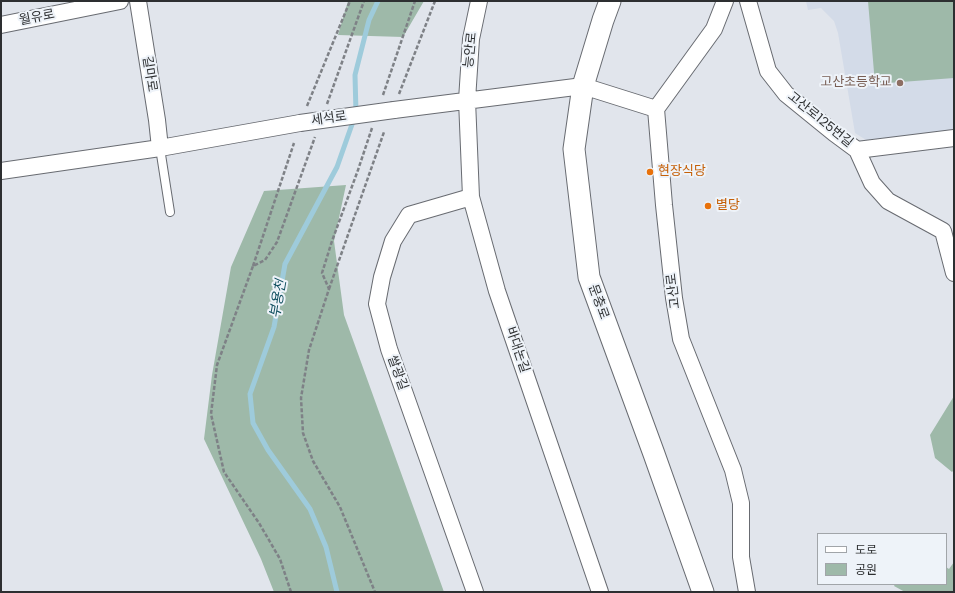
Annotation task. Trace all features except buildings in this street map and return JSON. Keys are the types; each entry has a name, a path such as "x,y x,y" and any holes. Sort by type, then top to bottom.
{"street":[{"name":"월유로","path":"1,25 120,1"},
{"name":"길마로","path":"138,1 160,148"},
{"name":"능안로","path":"467,100 471,39 479,1"},
{"name":"문충로","path":"610,1 583,86 574,149 589,277 703,592"},
{"path":"656,109 714,30 725,1"},
{"name":"고산로125번길","path":"748,1 768,71 786,94 857,150 954,138"},
{"name":"세석로","path":"1,171 160,148 303,116 391,103 467,100 583,86 656,109"},
{"name":"바대논길","path":"467,100 471,197 497,291 600,592"},
{"name":"고산로","path":"656,109 674,298 681,339 733,470 741,503 741,557 747,592"},
{"path":"857,150 872,183 888,201 943,231 954,273"},
{"name":"쌀광길","path":"471,197 409,215 393,241 382,277 377,304 389,349 475,592"}],"lane":[{"path":"160,148 170,212"}],"path":[{"path":"303,116 350,1"},
{"path":"325,110 364,1"},
{"path":"391,103 415,1"},
{"path":"391,103 435,1"},
{"path":"329,290 322,273 373,125"},
{"path":"253,266 264,260 277,242 317,132"},
{"path":"375,592 340,507 314,461 303,433 301,398 309,350 384,132"},
{"path":"291,592 280,559 259,523 224,472 211,414 217,365 253,266 294,143"}],"shaded area":[{"name":"고산초등학교","path":"806,1 954,1 954,133 874,145 855,133 838,33 834,21 821,8 808,10"}],"green space":[{"path":"348,1 424,1 403,37 338,35"},
{"path":"868,1 954,1 954,78 875,84"},
{"path":"346,185 334,241 344,315 444,592 274,592 261,559 204,439 212,375 231,267 264,191"},
{"path":"954,396 954,470 952,472 935,458 930,435"},
{"path":"954,562 954,592 905,592 894,586 947,585 947,568 949,569"}],"waterway":[{"name":"부용천","path":"337,592 326,547 310,509 268,450 253,423 250,394 274,327 285,264 337,167 356,113 355,75 369,20 378,1"}],"place":[{"name":"고산초등학교","path":"900,83"},
{"name":"현장식당","path":"650,172"},
{"name":"별당","path":"708,206"}]}
